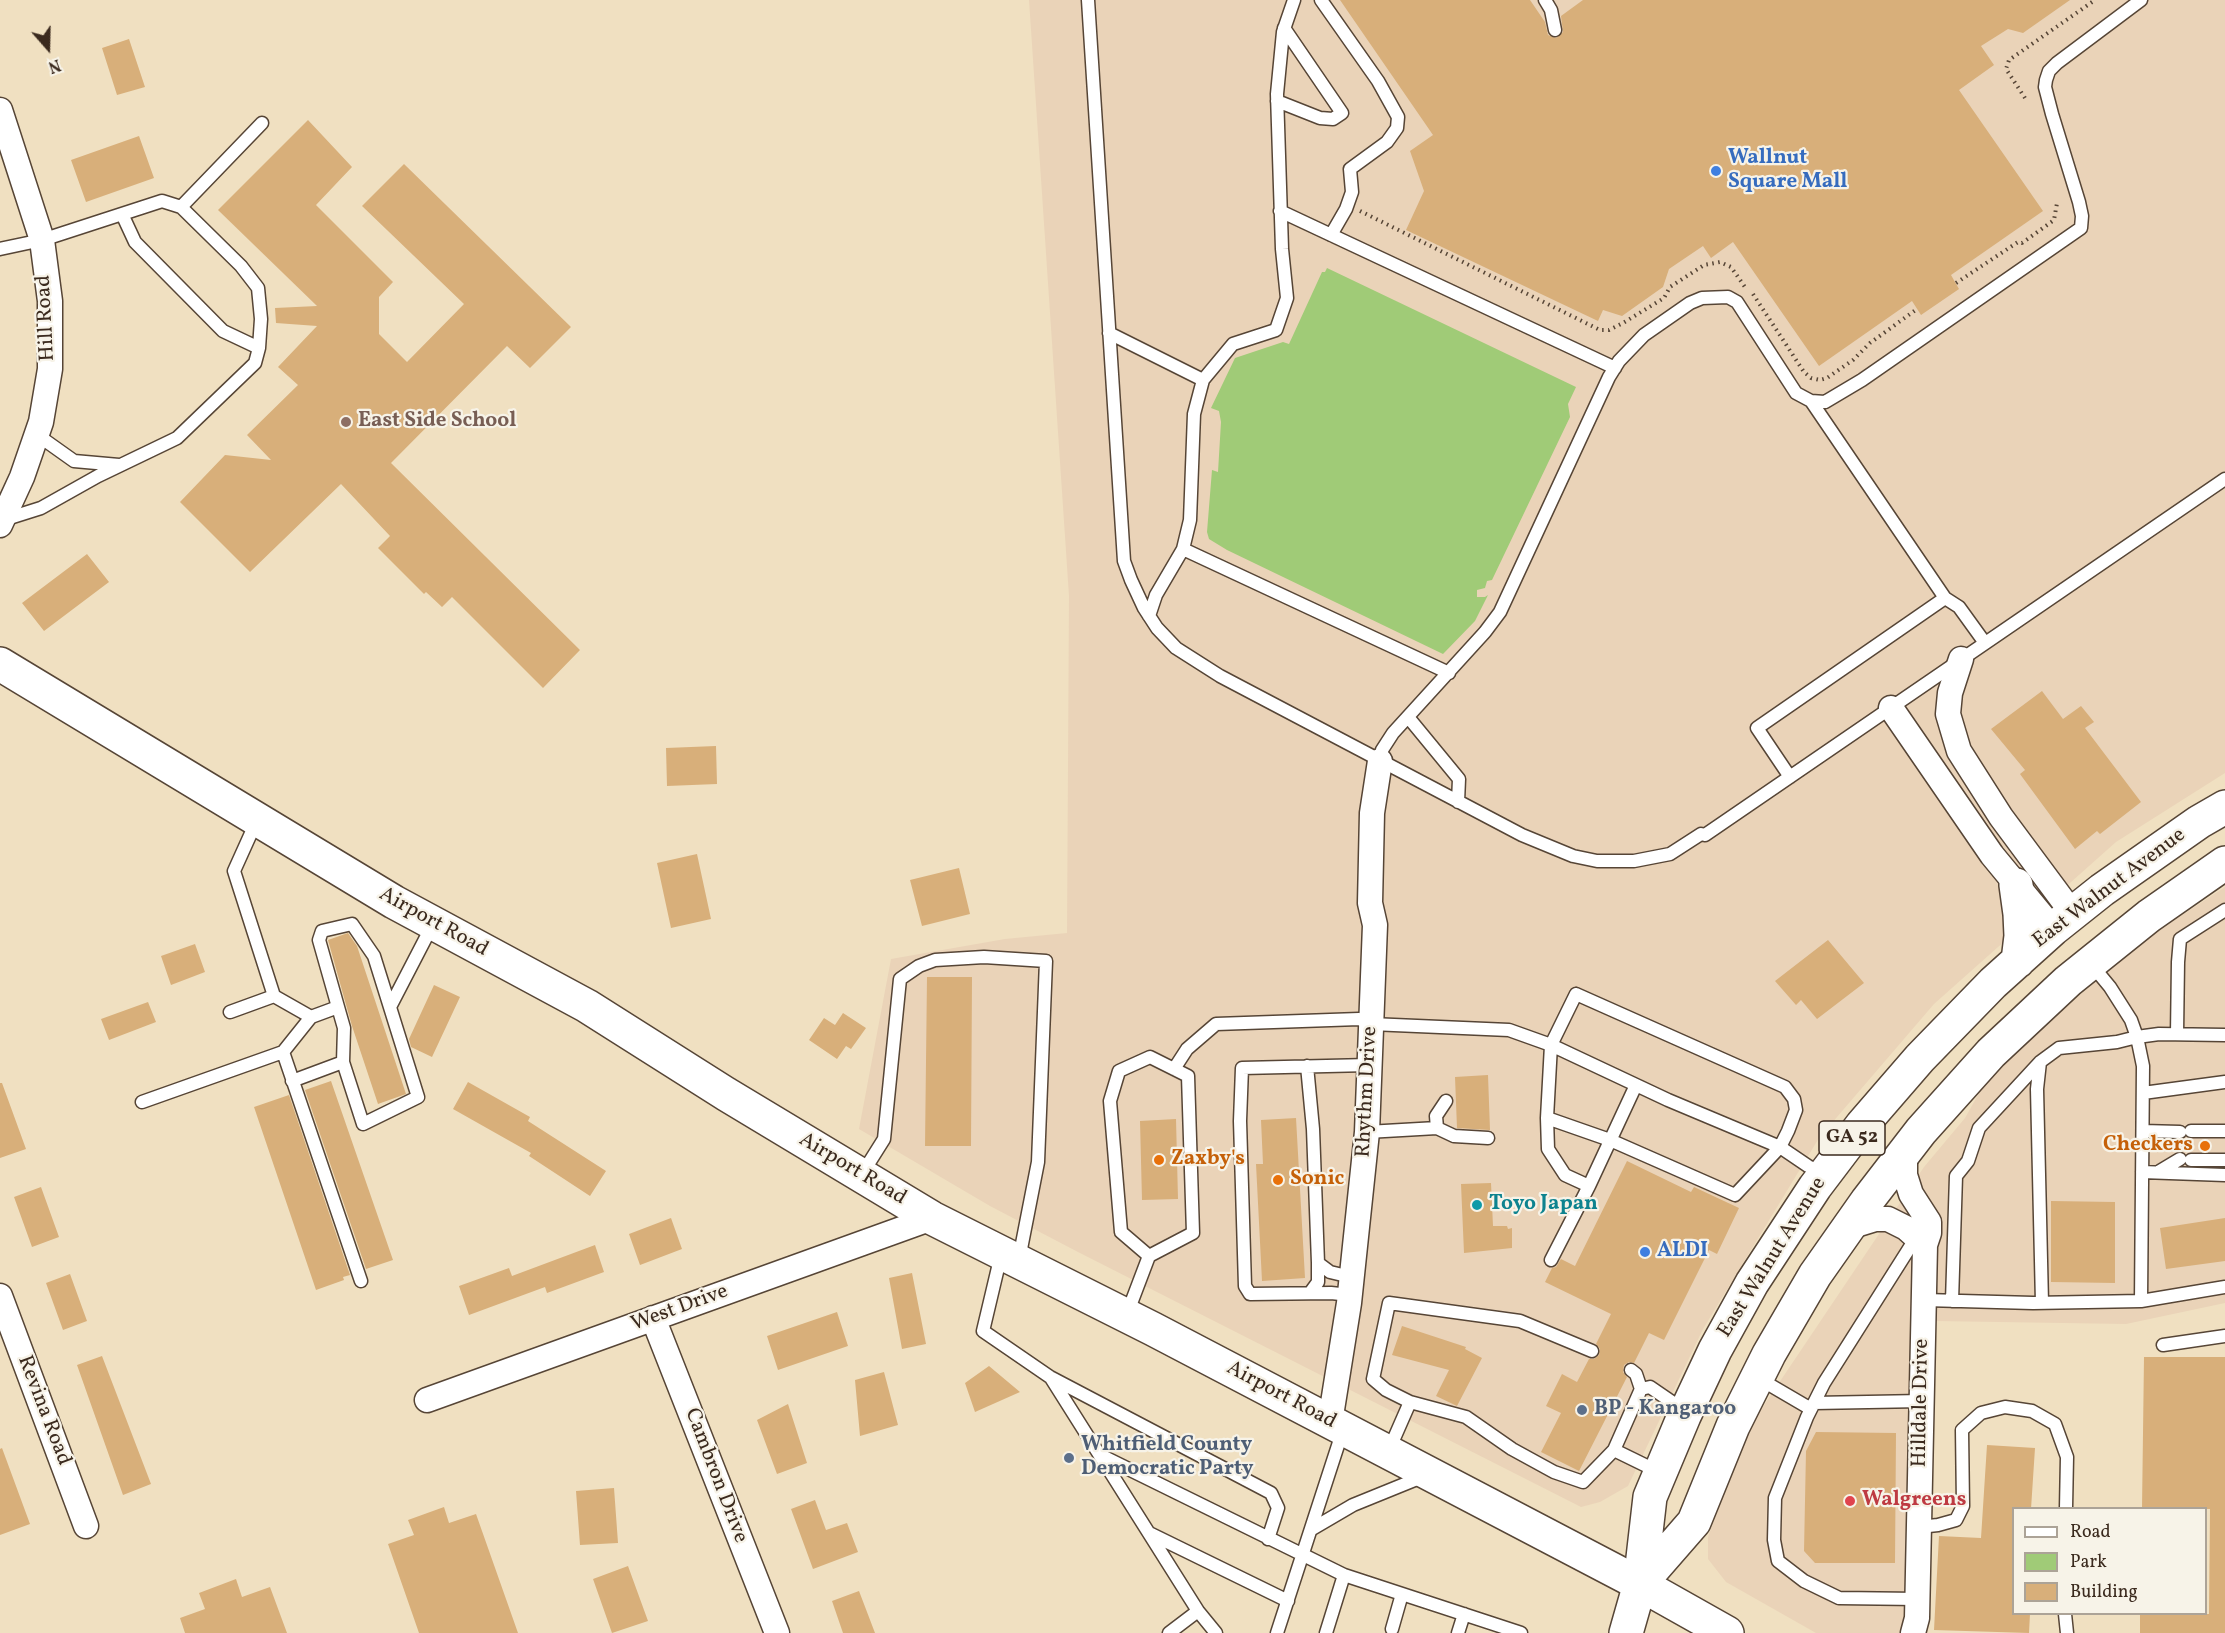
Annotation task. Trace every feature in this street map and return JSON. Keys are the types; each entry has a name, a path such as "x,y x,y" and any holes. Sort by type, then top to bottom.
{"main road":[{"name":"Airport Road","path":"0,664 394,902 586,1006 726,1094 932,1218 1127,1316 1388,1452 1640,1584 1727,1633"},
{"name":"East Walnut Avenue","path":"1626,1633 1640,1584 1650,1497 1686,1412 1715,1350 1752,1283 1825,1174 1862,1125 1920,1058 1993,983 2102,890 2199,822 2225,807"},
{"name":"East Walnut Avenue","path":"1640,1584 1694,1522 1733,1426 1757,1377 1815,1275 1905,1152 1991,1053 2068,981 2149,916 2225,863"},
{"path":"2016,885 2021,936 2018,961"}],"street":[{"name":"Hill Road","path":"0,110 42,240 50,301 50,369 41,422 22,477 1,523"},
{"path":"1961,659 1950,693 1948,714 1959,751 2063,921"},
{"path":"1891,708 1951,797 2016,885 2063,921"},
{"name":"Rhythm Drive","path":"1337,1426 1367,1132 1375,926 1370,903 1372,813 1380,761"},
{"name":"Hilldale Drive","path":"1905,1152 1905,1174 1908,1184 1914,1200 1929,1222 1929,1233 1921,1240 1924,1300 1918,1599 1913,1633"},
{"name":"West Drive","path":"427,1400 932,1218"},
{"path":"1849,1227 1888,1219 1906,1228 1921,1240"},
{"name":"Revina Road","path":"0,1296 86,1526"},
{"name":"Cambron Drive","path":"653,1318 777,1633"}],"lane":[{"path":"1088,0 1124,561 1149,616 1176,648 1220,676 1522,835 1573,856 1609,862 1628,862 1670,854 1701,834 1705,835 2225,479"},
{"path":"1149,616 1156,595 1183,549 1190,520 1194,414 1203,380 1233,344 1276,330 1287,298 1280,211 1277,101 1284,28 1294,0"},
{"path":"1321,0 1378,81 1398,117 1397,128 1387,142 1350,169 1352,192 1331,235"},
{"path":"1545,0 1551,10 1555,30"},
{"path":"1810,401 1825,402 1849,388 2081,228 2082,216 2052,114 2045,87 2046,80 2049,71 2057,63 2141,0"},
{"path":"1277,101 1320,118 1333,119 1342,113 1284,28"},
{"path":"181,207 262,123"},
{"path":"0,249 42,240 162,201 181,207 241,266 258,288 261,319 259,348 255,363 177,438 41,508 1,523"},
{"path":"1280,211 1615,368"},
{"path":"122,214 135,242 223,331 259,348"},
{"path":"1380,761 1382,750 1393,733 1449,673 1500,612 1619,361 1644,335 1690,303 1702,298 1728,297 1737,302 1796,393 1810,401 1945,598 1959,607 1985,644"},
{"path":"1109,333 1203,380"},
{"path":"36,434 74,461 122,465"},
{"path":"1183,549 1449,673"},
{"path":"1790,777 1757,728 1945,598"},
{"path":"1408,717 1459,779 1458,802"},
{"path":"257,819 234,871 274,996 311,1017"},
{"path":"2177,1034 2180,939 2225,910"},
{"path":"390,1007 433,923"},
{"path":"352,924 374,956 418,1096 363,1124 342,1062 344,1028 338,1007 319,940 322,931 352,924"},
{"path":"861,1176 884,1139 900,979 919,966 935,960 984,957 1046,961 1038,1162 1010,1258 983,1331 1050,1377 1271,1493 1278,1508 1268,1539"},
{"path":"2091,963 2110,987 2130,1020 2137,1037 2143,1066 2141,1301"},
{"path":"1547,1118 1610,1140 1735,1195 1780,1147 1796,1110 1794,1099 1785,1087 1576,994 1551,1045 1547,1118 1548,1149 1565,1175 1589,1186"},
{"path":"230,1012 274,996"},
{"path":"142,1102 283,1052 311,1017 338,1007"},
{"path":"1174,1069 1187,1049 1216,1024 1359,1019 1371,1024 1509,1030 1551,1045 1636,1085 1780,1147 1808,1166 1825,1174"},
{"path":"1952,1301 1956,1176 1968,1161 1978,1128 2040,1062 2059,1048 2117,1042 2137,1037 2177,1034 2225,1035"},
{"path":"283,1052 361,1281"},
{"path":"1127,1316 1149,1256 1194,1233 1188,1076 1150,1057 1119,1071 1110,1101 1121,1232 1149,1256"},
{"path":"292,1081 342,1062"},
{"path":"2040,1062 2037,1089 2042,1303"},
{"path":"1350,1286 1310,1293 1250,1294 1245,1286 1240,1121 1242,1068 1370,1065"},
{"path":"1307,1066 1313,1129 1318,1263 1318,1282 1310,1293"},
{"path":"2143,1093 2225,1082"},
{"path":"1551,1260 1589,1186 1636,1085"},
{"path":"1437,1128 1436,1116 1446,1101"},
{"path":"1367,1132 1437,1128 1454,1136 1488,1138"},
{"path":"2143,1131 2225,1131"},
{"path":"2159,1171 2185,1160 2225,1160"},
{"path":"2142,1172 2225,1175"},
{"path":"1918,1599 1839,1598 1804,1581 1778,1561 1774,1540 1775,1498 1824,1383 1921,1240"},
{"path":"1318,1263 1350,1286"},
{"path":"1924,1300 2042,1303 2141,1301 2225,1287"},
{"path":"1592,1351 1520,1321 1389,1303 1373,1379 1386,1390 1410,1402 1466,1418 1512,1449 1554,1472 1582,1482 1614,1450 1641,1389 1636,1374 1631,1370"},
{"path":"2163,1345 2225,1336"},
{"path":"1050,1377 1198,1611 1216,1633"},
{"path":"1757,1377 1813,1406 1922,1401"},
{"path":"1641,1389 1650,1387 1686,1412"},
{"path":"1388,1452 1410,1402"},
{"path":"1919,1527 1956,1520 1964,1506 1962,1430 1981,1413 2005,1407 2032,1411 2055,1424 2067,1457 2066,1507"},
{"path":"1277,1633 1312,1529 1337,1426"},
{"path":"1614,1450 1660,1473"},
{"path":"1100,1455 1344,1575 1521,1633"},
{"path":"1312,1529 1353,1505 1429,1474"},
{"path":"1147,1532 1288,1601"},
{"path":"1326,1633 1344,1575"},
{"path":"1392,1629 1402,1594"},
{"path":"1169,1633 1198,1611"},
{"path":"1458,1633 1464,1614"},
{"path":"2065,1615 2067,1633"}],"path":[{"path":"2025,98 2006,69 2009,60 2095,0"},
{"path":"1956,283 2018,242 2022,243 2054,220 2057,203"},
{"path":"1347,204 1600,330 1609,330 1623,323 1664,298 1670,287 1704,265 1720,262 1731,267 1746,289 1754,294 1804,372 1811,378 1821,380 1853,360 1870,343 1917,309"}],"shaded area":[{"path":"1029,0 2225,0 2225,773 2116,842 1934,1004 1819,1138 1703,1329 1628,1486 1600,1502 1581,1507 990,1206 859,1129 891,959 1005,939 1067,933 1069,596"},
{"path":"2225,887 2225,1303 2126,1324 1934,1321 1928,1633 1816,1633 1726,1582 1708,1559 1708,1537 1748,1429 1924,1167 1965,1118 1991,1072 2141,942"}],"green space":[{"path":"1327,268 1576,387 1568,404 1570,417 1492,580 1487,581 1485,588 1477,590 1477,597 1488,595 1475,621 1443,654 1227,550 1209,539 1207,532 1212,470 1218,472 1221,422 1219,411 1211,408 1235,358 1283,342 1289,344 1322,272 1325,272"}],"building":[{"name":"Wallnut Square Mall","path":"1340,0 1530,0 1545,22 1548,35 1556,38 1563,32 1561,16 1583,0 2070,0 2023,33 2008,29 1981,46 1994,65 1959,90 2043,211 1951,275 1959,289 1921,315 1912,301 1819,366 1733,242 1711,258 1703,246 1669,269 1663,287 1622,316 1603,310 1598,321 1406,230 1424,191 1410,151 1433,135"},
{"path":"129,39 145,87 117,95 102,48"},
{"path":"308,120 352,167 316,205 393,282 379,297 379,334 407,362 464,304 362,206 404,164 571,327 530,368 507,346 391,463 580,650 543,688 452,597 442,607 426,592 424,594 378,548 390,536 341,484 250,572 180,502 225,455 271,460 247,435 298,385 278,367 317,326 276,323 275,308 317,306 218,210"},
{"path":"139,136 154,178 86,202 71,160"},
{"path":"87,554 109,582 44,631 22,603"},
{"path":"2042,691 2063,719 2081,706 2094,722 2085,728 2141,802 2100,834 2097,831 2075,849 2020,774 2025,770 1991,729"},
{"path":"716,746 717,784 667,786 666,748"},
{"path":"697,854 711,919 671,928 657,863"},
{"path":"959,868 970,914 922,926 910,880"},
{"path":"348,933 357,946 406,1094 378,1104 352,1026 328,940"},
{"path":"1828,940 1864,983 1817,1019 1801,1000 1796,1005 1775,981"},
{"path":"195,944 205,972 171,985 161,956"},
{"path":"927,977 972,977 971,1146 925,1146"},
{"path":"434,985 460,997 432,1057 411,1047 409,1039"},
{"path":"148,1002 156,1022 109,1040 101,1019"},
{"path":"843,1013 866,1028 851,1049 846,1046 837,1059 809,1040 824,1018 835,1025"},
{"path":"1488,1075 1490,1130 1457,1128 1455,1077"},
{"path":"331,1081 393,1260 366,1269 305,1090"},
{"path":"468,1082 530,1117 528,1121 606,1171 590,1196 529,1156 531,1153 453,1109"},
{"path":"0,1083 2,1083 26,1149 0,1158"},
{"path":"289,1095 350,1275 343,1277 344,1280 316,1290 254,1107"},
{"name":"Sonic","path":"1296,1118 1305,1278 1262,1281 1256,1164 1263,1164 1261,1120"},
{"name":"Zaxby's","path":"1176,1119 1178,1199 1142,1200 1140,1121"},
{"name":"ALDI","path":"1627,1161 1691,1192 1694,1187 1739,1208 1717,1254 1709,1250 1664,1340 1649,1333 1634,1363 1629,1362 1624,1365 1623,1372 1627,1377 1579,1471 1541,1452 1561,1413 1546,1406 1562,1374 1577,1382 1589,1359 1594,1359 1599,1355 1600,1349 1596,1344 1611,1314 1545,1282 1552,1268 1556,1267 1561,1259 1575,1266"},
{"name":"Toyo Japan","path":"1491,1183 1493,1226 1512,1228 1512,1248 1464,1253 1461,1184"},
{"path":"41,1187 59,1237 32,1247 14,1197"},
{"path":"2051,1201 2115,1202 2115,1283 2051,1282"},
{"path":"671,1218 682,1249 640,1265 629,1234"},
{"path":"2225,1218 2225,1261 2166,1269 2160,1228"},
{"path":"595,1245 604,1272 547,1293 545,1287 469,1315 459,1286 509,1268 512,1276"},
{"path":"912,1273 926,1344 902,1349 889,1278"},
{"path":"70,1274 87,1321 63,1330 46,1283"},
{"path":"837,1312 848,1346 778,1370 767,1336"},
{"path":"1402,1326 1466,1347 1465,1349 1482,1358 1457,1406 1436,1396 1449,1370 1392,1355"},
{"path":"102,1356 151,1484 123,1495 77,1365"},
{"path":"2144,1357 2225,1357 2225,1633 2140,1633 2140,1615 2209,1614 2210,1509 2207,1507 2142,1507"},
{"path":"989,1366 1020,1392 975,1412 965,1383"},
{"path":"884,1372 898,1425 860,1436 855,1380"},
{"path":"788,1404 807,1463 777,1474 757,1420"},
{"name":"Walgreens","path":"1816,1432 1896,1433 1895,1563 1815,1563 1804,1551 1806,1451"},
{"path":"1987,1445 2035,1448 2031,1507 2012,1507 2012,1615 2030,1615 2029,1633 1934,1630 1939,1536 1981,1538"},
{"path":"2,1448 30,1524 0,1535 0,1449"},
{"path":"614,1488 618,1543 580,1545 576,1491"},
{"path":"815,1500 826,1530 847,1523 858,1552 813,1569 791,1509"},
{"path":"444,1507 449,1523 476,1514 518,1633 419,1633 388,1544 414,1535 408,1520"},
{"path":"628,1566 648,1621 612,1633 593,1579"},
{"path":"236,1579 242,1597 270,1587 287,1633 185,1633 180,1618 205,1609 199,1593"},
{"path":"859,1591 875,1633 843,1633 832,1601"}],"place":[{"name":"Wallnut Square Mall","path":"1716,171"},
{"name":"East Side School","path":"346,422"},
{"name":"Checkers","path":"2205,1146"},
{"name":"Zaxby's","path":"1159,1160"},
{"name":"Sonic","path":"1278,1180"},
{"name":"Toyo Japan","path":"1477,1205"},
{"name":"ALDI","path":"1645,1252"},
{"name":"BP - Kangaroo","path":"1582,1410"},
{"name":"Whitfield County Democratic Party","path":"1069,1458"},
{"name":"Walgreens","path":"1850,1501"}]}
